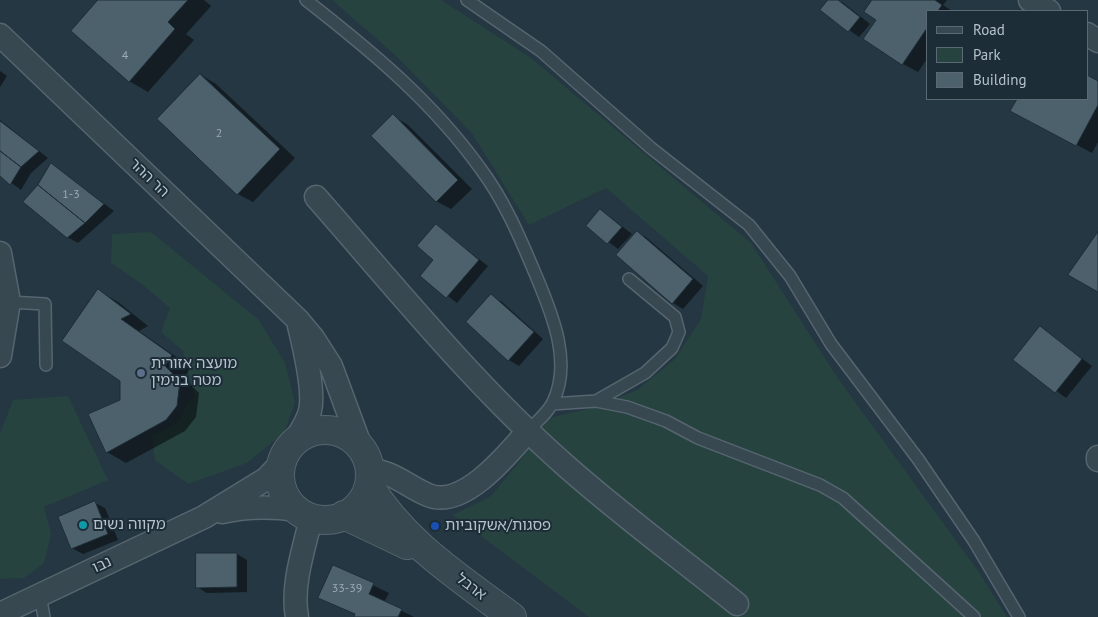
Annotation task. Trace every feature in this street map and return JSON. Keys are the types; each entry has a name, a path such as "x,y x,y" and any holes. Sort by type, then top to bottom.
{"street":[{"path":"1030,0 1047,10"},
{"name":"הר ההר","path":"0,35 298,320 313,338 331,366 367,468"},
{"path":"316,197 450,350 528,431 566,466 737,604"},
{"path":"0,253 9,302 0,356"},
{"path":"288,452 307,434 330,430 352,439 367,468 357,506 344,516 322,520 304,514 287,500 281,485 288,452 306,424 311,409 306,357 298,320"},
{"path":"367,468 397,476 416,490 431,496 452,497 498,465 528,431"},
{"name":"נבו","path":"0,614 204,517 266,479 288,452"},
{"name":"ארבל","path":"367,468 397,526 431,556 512,617"},
{"name":"נבו","path":"204,517 242,507 269,506 304,514"},
{"path":"297,617 294,604 300,565 304,514"},
{"name":"ארבל","path":"344,516 431,556"}],"lane":[{"path":"306,0 374,54 433,110 481,168 516,228 546,299 562,357 559,384 552,404 528,431"},
{"path":"467,0 541,51 651,148 749,225 790,276 830,344 918,459 974,542 1019,617"},
{"path":"596,401 645,373 672,348 679,332 675,318 629,279"},
{"path":"9,302 45,304 46,365"},
{"path":"552,404 596,401 627,407 666,421 698,438 820,485 844,498 974,617"},
{"path":"40,595 44,617"}],"green space":[{"path":"332,0 441,0 531,58 751,243 837,377 978,571 1007,617 589,617 453,515 491,496 520,461 549,418 592,408 637,390 675,359 701,319 708,276 606,188 529,225 471,132 393,53"},
{"path":"151,232 259,320 285,363 295,403 284,433 247,463 188,484 155,460 152,436 177,423 194,395 183,351 161,332 170,308 143,285 111,263 112,234"},
{"path":"68,396 108,480 44,507 51,534 44,563 24,578 0,579 0,433 13,400"}],"building":[{"path":"98,0 188,0 168,22 175,29 129,82 71,31"},
{"path":"828,0 838,0 860,17 848,32 820,10"},
{"path":"872,0 935,0 942,5 939,10 926,10 926,29 902,65 863,39 876,20 864,12"},
{"path":"200,74 280,149 237,195 157,119"},
{"path":"1088,76 1098,81 1098,105 1076,146 1010,111 1016,100 1088,100"},
{"path":"393,114 458,180 436,202 371,136"},
{"path":"0,121 39,151 21,167 0,151"},
{"path":"0,151 21,167 10,185 0,176"},
{"path":"51,163 104,204 85,223 38,185"},
{"path":"38,185 85,223 67,238 23,202"},
{"path":"600,209 622,227 607,244 586,226"},
{"path":"436,224 479,260 446,298 420,276 433,260 417,246"},
{"path":"637,231 693,279 672,304 616,255"},
{"path":"1098,232 1098,292 1068,275"},
{"name":"מועצה אזורית מטה בנימין","path":"98,289 131,314 121,319 172,355 165,366 180,381 177,406 166,420 106,453 88,414 120,400 120,381 62,341"},
{"path":"491,294 534,332 508,361 466,322"},
{"path":"1040,326 1082,359 1055,393 1013,360"},
{"name":"מקווה נשים","path":"95,501 108,534 71,549 58,517"},
{"path":"196,553 237,553 237,587 196,588"},
{"path":"333,565 374,583 369,594 402,609 398,617 354,617 355,614 318,598"}],"place":[{"name":"מועצה אזורית מטה בנימין","path":"141,373"},
{"name":"מקווה נשים","path":"83,525"},
{"name":"פסגות/אשקוביות","path":"435,526"}]}
